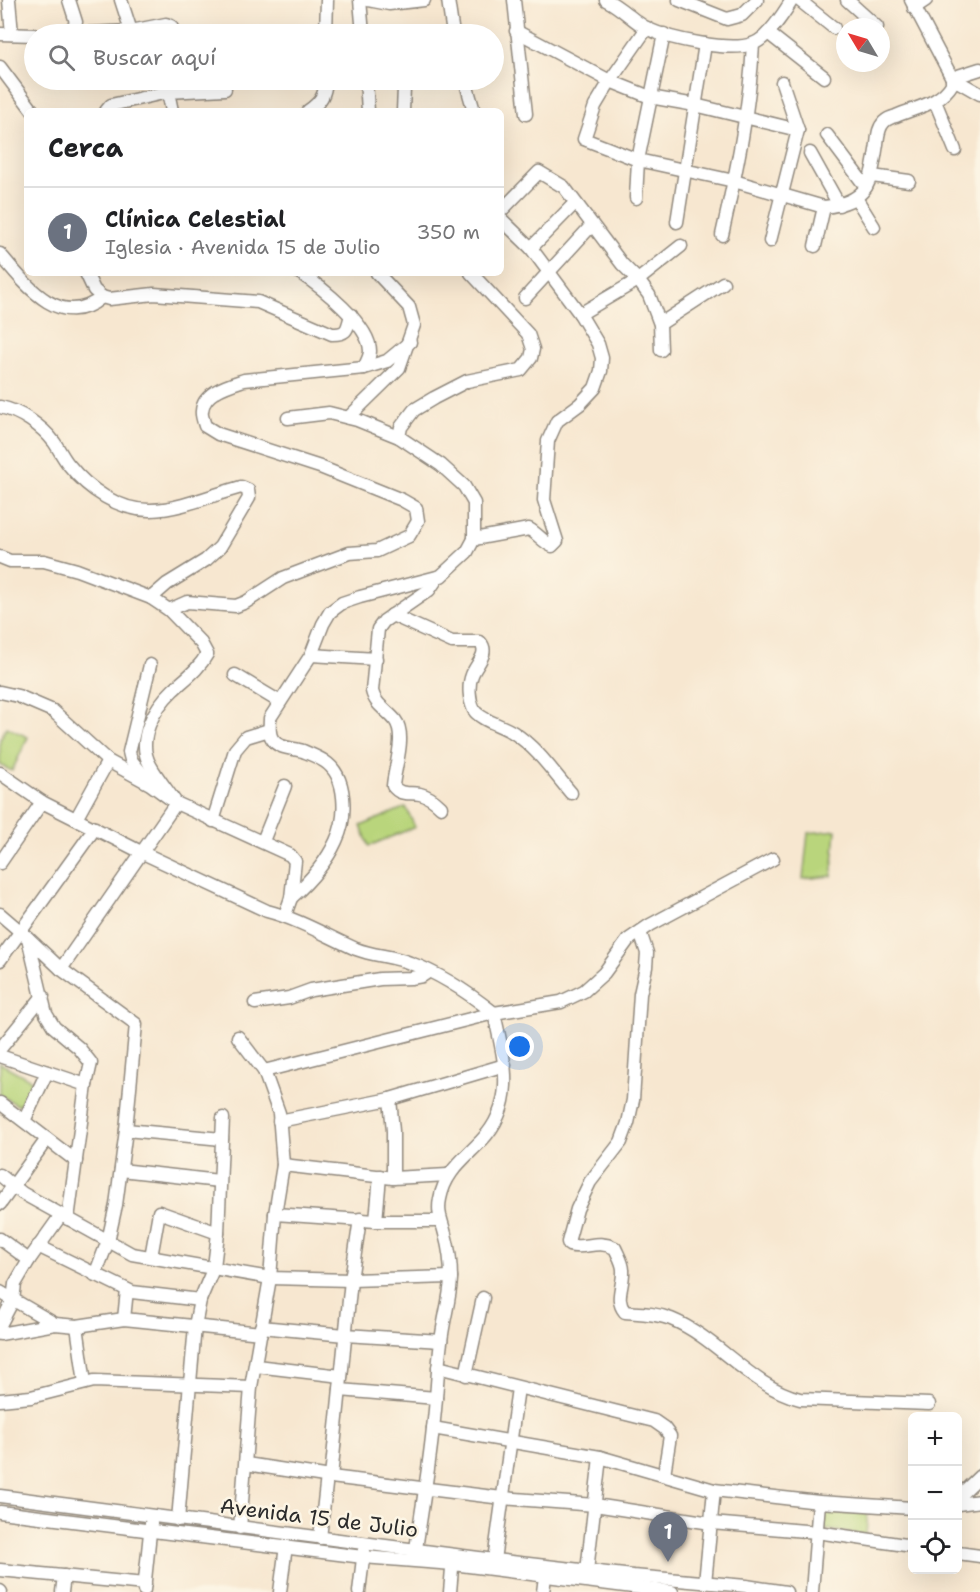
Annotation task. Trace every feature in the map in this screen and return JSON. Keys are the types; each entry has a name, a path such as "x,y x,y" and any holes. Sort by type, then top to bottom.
{"street":[{"path":"9,0 6,34 24,35"},
{"path":"69,0 75,24"},
{"path":"121,0 129,24"},
{"path":"326,24 327,0"},
{"path":"360,0 362,24"},
{"path":"368,0 389,4 424,0"},
{"path":"447,0 451,24"},
{"path":"514,0 526,114"},
{"path":"606,0 646,28 705,44 728,46 753,44 768,33 792,0"},
{"path":"679,0 727,19 742,15 757,0"},
{"path":"799,0 834,28"},
{"path":"847,0 867,18"},
{"path":"646,28 595,106 584,139 638,160 734,181 824,207 839,206 856,198 869,182 879,129 885,121 935,101 947,92 952,84 912,4 926,0"},
{"path":"516,31 610,81 650,97 696,105 798,130"},
{"path":"768,33 824,77"},
{"path":"636,198 638,160 664,34"},
{"path":"677,222 705,44"},
{"path":"722,235 734,181 750,86 753,44"},
{"path":"0,67 31,108"},
{"path":"951,78 980,69"},
{"path":"951,78 980,94"},
{"path":"770,241 798,130 782,82"},
{"path":"108,108 111,105 168,92 206,90"},
{"path":"312,108 319,103 325,90"},
{"path":"367,90 368,108"},
{"path":"403,108 404,90"},
{"path":"468,90 473,108"},
{"path":"168,92 171,108"},
{"path":"935,101 955,150"},
{"path":"827,135 869,182 909,181"},
{"path":"810,153 839,206"},
{"path":"504,208 539,172 564,188 574,204 649,295 660,324 661,350"},
{"path":"856,198 874,227"},
{"path":"531,248 574,204"},
{"path":"815,246 824,207"},
{"path":"474,539 529,529 552,546 556,541 544,500 548,441 557,421 580,404 595,388 602,364 598,344 580,314 531,248 504,222"},
{"path":"525,298 592,225"},
{"path":"580,314 638,280 681,246"},
{"path":"2,262 31,290 58,307 73,311 84,310 102,297"},
{"path":"87,276 94,290 102,297 110,299 154,294 258,302 332,334 341,334 346,330 351,315"},
{"path":"304,276 351,315 368,340 370,353 364,368"},
{"path":"348,417 399,368 410,342 414,325 409,307 380,276"},
{"path":"399,438 401,426 414,411 434,398 467,381 521,370 531,358 534,349 528,334 474,276"},
{"path":"660,324 723,282"},
{"path":"169,610 187,602 236,606 283,578 350,553 377,551 409,536 418,521 416,508 402,500 320,467 218,434 205,426 201,411 208,397 226,386 244,380 364,368 387,361 410,342"},
{"path":"0,407 33,423 51,438 67,463 92,488 110,500 132,508 150,510 170,508 241,487 248,490 249,498 220,548 206,560 167,584 151,598"},
{"path":"288,418 329,413 348,417 399,438 441,465 464,486 474,503 474,539 467,552 438,577 429,590 392,615 378,629 373,698 397,722 400,733 393,786 396,791 421,794 434,800 441,807"},
{"path":"0,557 9,561 44,561 77,570 151,598 169,610 201,643 207,654 201,666 171,692 152,717 145,738 148,763 176,803"},
{"path":"291,898 310,880 337,840 343,811 343,790 338,774 326,762 273,741 269,730 270,718 311,655 330,612 342,603 438,577"},
{"path":"392,615 453,642 480,642 484,652 472,673 469,686 474,709 478,715 503,725 532,746 571,793"},
{"path":"311,655 375,659"},
{"path":"150,665 129,752 131,760 150,784"},
{"path":"235,675 280,702"},
{"path":"0,692 18,696 53,711 108,761 150,784 176,803 290,855 295,861 291,898 285,915"},
{"path":"213,821 235,750 246,737 269,730"},
{"path":"76,819 108,761"},
{"path":"0,773 42,802 143,853 359,950 380,957 410,962 459,988 494,1013 505,1065 504,1098 501,1111 481,1141 448,1175 438,1212 445,1233 451,1277 416,1549"},
{"path":"263,841 285,786"},
{"path":"0,863 42,802"},
{"path":"61,969 176,803"},
{"path":"0,960 24,934 95,828"},
{"path":"264,1071 494,1013 561,1002 584,991 604,973 628,940 650,925 773,859"},
{"path":"0,914 61,969 136,1024 116,1205 108,1241 95,1275"},
{"path":"640,932 647,953 640,994 633,1100 628,1123 621,1142 590,1182 577,1209 569,1245 574,1247 602,1243 615,1248 623,1271 619,1299 620,1307 625,1312 669,1318 692,1329 764,1383 784,1395 800,1399 929,1404"},
{"path":"0,1325 13,1300 15,1284 28,1260 64,1217 76,1161 91,1063 79,1048 54,1028 46,1014 43,996 24,934"},
{"path":"255,1003 289,998 311,990 380,979 411,978 428,972"},
{"path":"0,1048 43,996"},
{"path":"238,1038 264,1071 279,1113 283,1165 275,1214 270,1278 251,1387 240,1528"},
{"path":"0,1056 86,1085"},
{"path":"279,1121 390,1099 505,1065"},
{"path":"24,1121 47,1072"},
{"path":"376,1221 393,1131 390,1099"},
{"path":"0,1103 76,1161"},
{"path":"178,1520 195,1326 200,1300 214,1267 218,1233 223,1118"},
{"path":"126,1130 222,1139"},
{"path":"0,1204 47,1139"},
{"path":"283,1165 386,1177 448,1175"},
{"path":"120,1170 219,1181"},
{"path":"0,1175 64,1217 132,1254 270,1278 351,1280 451,1277"},
{"path":"152,1257 159,1212 218,1233"},
{"path":"275,1214 376,1221 440,1221"},
{"path":"320,1538 360,1219"},
{"path":"0,1239 28,1260"},
{"path":"38,1246 127,1290 200,1300"},
{"path":"124,1319 127,1290"},
{"path":"0,1292 55,1324"},
{"path":"466,1375 483,1298"},
{"path":"0,1334 55,1324 77,1326 124,1319 195,1326 441,1341"},
{"path":"77,1326 85,1383"},
{"path":"256,1366 341,1376"},
{"path":"438,1368 654,1421 670,1436 664,1474"},
{"path":"0,1400 31,1397 94,1381 251,1387"},
{"path":"494,1560 518,1388"},
{"path":"340,1389 436,1398"},
{"path":"433,1428 600,1457 714,1490 819,1502 908,1508"},
{"path":"587,1570 600,1457"},
{"path":"246,1464 329,1477 502,1498 595,1505 711,1523 817,1532 908,1545"},
{"path":"962,1492 980,1476"},
{"path":"705,1582 714,1490"},
{"name":"Avenida 15 de Julio","path":"0,1496 416,1549 453,1559 546,1571 672,1592"},
{"path":"962,1503 980,1501"},
{"path":"812,1592 819,1502"},
{"name":"Avenida 15 de Julio","path":"0,1512 363,1557 494,1560 546,1571 587,1570 631,1585 705,1582 745,1589 786,1592"},
{"path":"0,1570 64,1576 145,1588 151,1516"},
{"path":"359,1592 364,1543"},
{"path":"280,1592 286,1546"},
{"path":"962,1554 980,1556"},
{"path":"450,1592 453,1559"},
{"path":"543,1592 546,1571"},
{"path":"62,1592 64,1576"}],"green space":[{"path":"6,727 28,737 12,771 0,765 0,740"},
{"path":"406,807 415,827 369,846 361,826"},
{"path":"836,830 832,876 803,879 808,833"},
{"path":"0,1063 33,1081 19,1106 0,1095"},
{"path":"825,1505 868,1511 866,1535 822,1529"}],"place":[{"name":"Clínica Celestial","path":"668,1562"}]}
